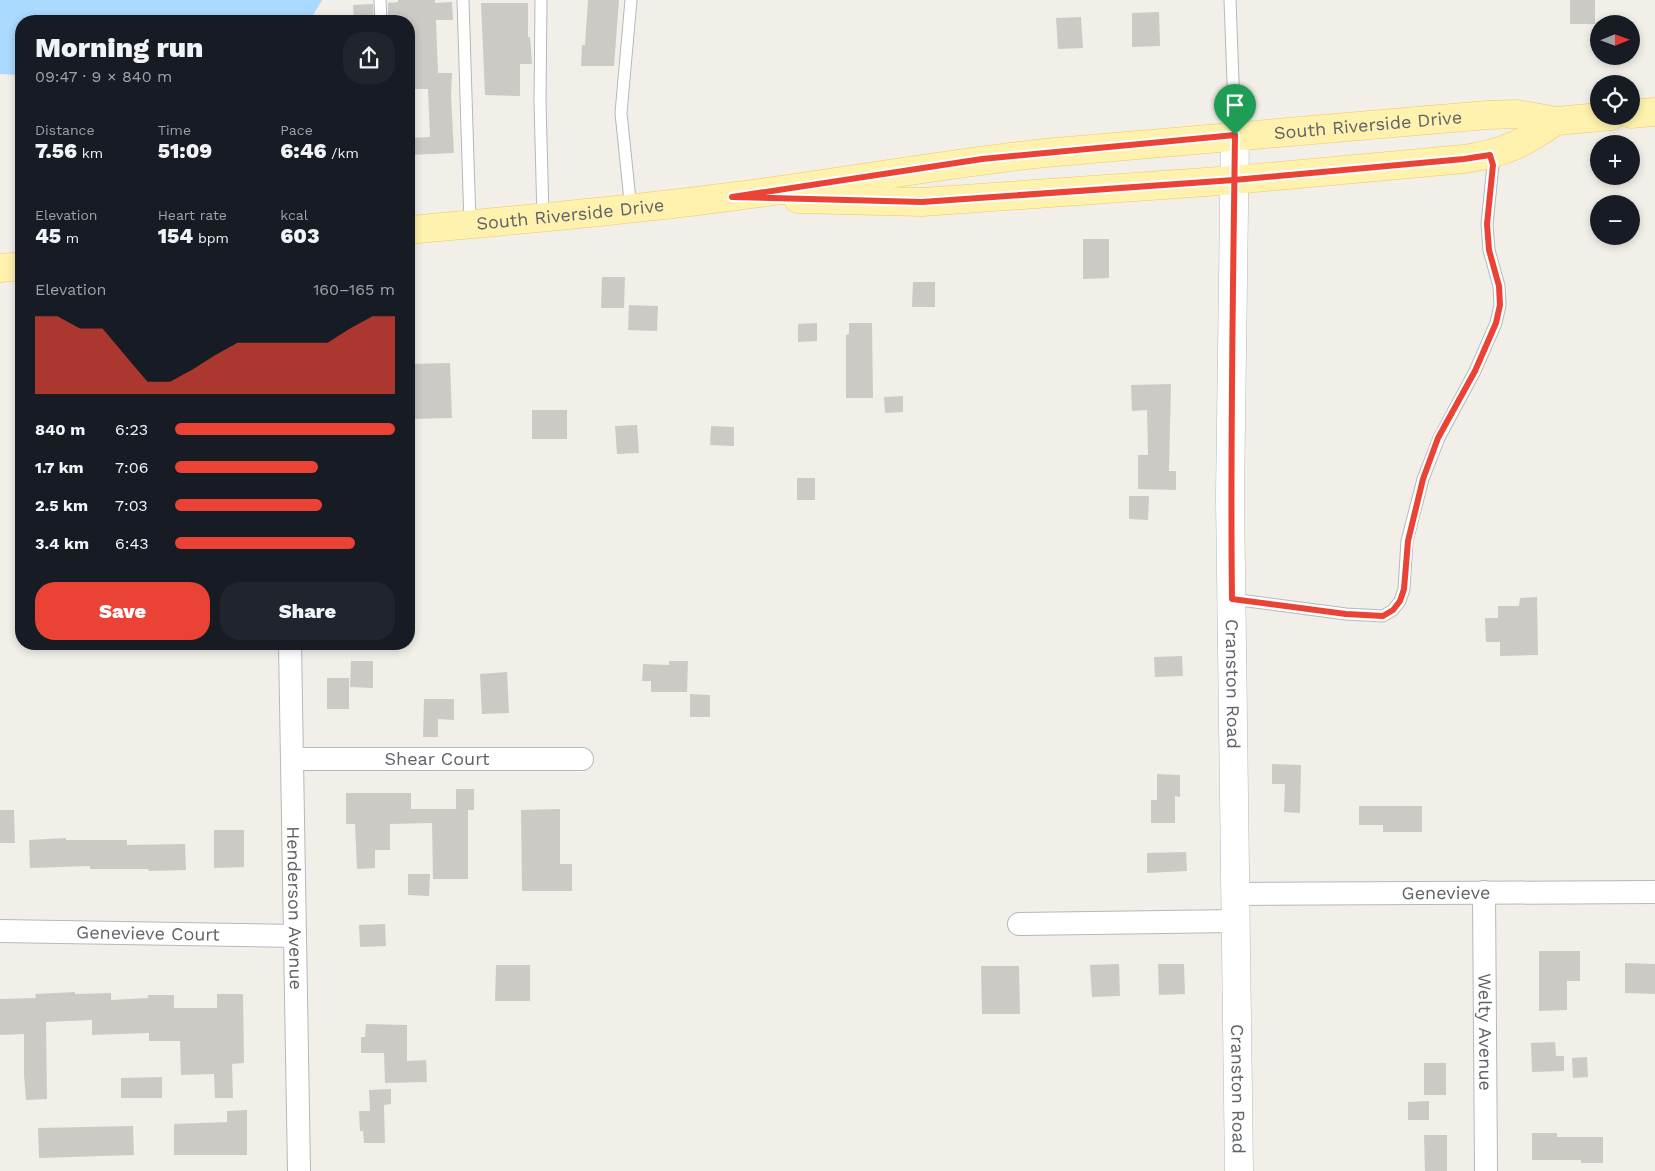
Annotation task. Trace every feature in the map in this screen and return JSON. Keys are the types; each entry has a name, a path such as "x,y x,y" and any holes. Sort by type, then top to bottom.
{"main road":[{"path":"1640,113 1655,112"},
{"name":"South Riverside Drive","path":"415,229 630,210 732,197 982,159 1235,135 1487,115 1517,114 1556,121 1590,118"},
{"name":"South Riverside Drive","path":"732,197 922,202 1234,180 1464,159 1490,155 1514,147 1556,121"},
{"path":"0,268 15,267"}],"street":[{"name":"Cranston Road","path":"1235,135 1230,497 1239,1171"},
{"name":"Henderson Avenue","path":"290,650 300,1171"},
{"name":"Shear Court","path":"292,759 582,759"},
{"name":"Welty Avenue","path":"1484,892 1486,1171"},
{"name":"Genevieve","path":"1236,894 1655,892"},
{"path":"1019,924 1236,921"},
{"name":"Genevieve Court","path":"0,931 295,936"}],"lane":[{"path":"380,0 381,15"},
{"path":"463,0 470,224"},
{"path":"541,0 540,101 543,218"},
{"path":"630,210 621,113 631,0"},
{"path":"1230,0 1235,135"},
{"path":"1232,599 1346,614 1383,616 1393,610 1400,601 1404,589 1408,541 1423,479 1438,438 1475,371 1496,323 1500,305 1499,286 1489,250 1487,224 1493,165 1490,155"}],"water":[{"path":"0,0 322,0 313,15 15,15 15,75 0,74"}],"building":[{"path":"398,0 435,0 435,3 452,2 453,20 436,20 438,73 452,73 451,95 454,153 415,155 415,138 430,137 428,89 415,89 415,15 388,15 388,3 398,2"},
{"path":"588,0 619,0 614,66 581,66 582,45 585,45"},
{"path":"1570,0 1595,0 1595,15 1590,15 1590,24 1570,24"},
{"path":"481,3 528,3 528,37 530,37 532,64 520,64 520,96 485,95"},
{"path":"373,4 374,15 354,15 353,5"},
{"path":"1159,12 1160,46 1132,47 1132,13"},
{"path":"1081,17 1083,48 1058,49 1056,18"},
{"path":"1083,239 1109,239 1109,278 1083,279"},
{"path":"602,277 625,277 624,308 601,308"},
{"path":"913,282 935,282 935,307 912,307"},
{"path":"629,305 658,306 657,331 628,330"},
{"path":"817,323 817,341 798,342 798,324"},
{"path":"849,323 872,323 873,398 846,398 846,335 849,334"},
{"path":"450,363 452,418 415,419 415,364"},
{"path":"1171,384 1169,471 1176,471 1176,490 1138,489 1138,455 1148,455 1147,410 1132,411 1131,385"},
{"path":"903,396 903,412 885,413 884,397"},
{"path":"532,410 567,410 567,439 532,439"},
{"path":"637,425 639,453 617,454 615,426"},
{"path":"711,426 734,427 734,446 710,445"},
{"path":"797,478 815,478 815,500 797,500"},
{"path":"1129,496 1149,496 1148,520 1129,519"},
{"path":"1537,597 1538,655 1500,656 1500,642 1486,642 1485,618 1498,618 1498,606 1519,606 1520,598"},
{"path":"1182,656 1183,676 1155,677 1154,657"},
{"path":"351,661 373,661 373,688 350,687"},
{"path":"669,661 688,661 687,692 651,692 651,681 642,681 643,664 669,665"},
{"path":"507,672 509,713 482,714 480,674"},
{"path":"327,678 349,678 349,709 327,709"},
{"path":"690,694 710,695 710,717 690,717"},
{"path":"424,699 454,699 454,720 438,719 438,737 423,737"},
{"path":"1272,764 1301,765 1300,813 1284,812 1285,784 1272,784"},
{"path":"1157,774 1180,775 1180,797 1175,796 1175,823 1151,823 1151,800 1157,800"},
{"path":"456,789 474,789 474,810 468,810 468,879 433,879 432,823 390,824 390,850 375,850 375,868 357,869 355,824 346,824 346,793 411,793 411,809 456,809"},
{"path":"1359,806 1422,806 1422,832 1383,832 1383,825 1359,825"},
{"path":"560,809 560,864 572,864 572,891 522,891 521,810"},
{"path":"0,810 14,810 15,843 0,843"},
{"path":"214,830 244,830 244,867 214,868"},
{"path":"66,838 66,840 127,840 127,845 185,844 186,870 90,869 90,866 30,868 29,840"},
{"path":"1186,852 1187,871 1147,873 1147,853"},
{"path":"408,874 430,874 429,896 408,895"},
{"path":"385,924 386,946 360,947 359,925"},
{"path":"1539,951 1580,951 1580,981 1567,981 1567,1010 1539,1011"},
{"path":"1625,963 1655,964 1655,994 1625,993"},
{"path":"1119,964 1120,996 1092,997 1090,965"},
{"path":"1158,964 1184,964 1185,994 1159,995"},
{"path":"496,965 530,965 530,1001 495,1001"},
{"path":"981,966 1019,966 1020,1014 982,1014"},
{"path":"75,992 75,994 111,993 111,1000 148,998 148,995 174,995 174,1008 217,1008 217,994 243,994 244,1063 232,1064 233,1098 215,1098 214,1074 181,1075 180,1041 149,1041 149,1033 92,1035 92,1020 46,1022 47,1099 26,1100 24,1034 0,1035 0,999 36,998 35,994"},
{"path":"366,1024 407,1025 407,1061 426,1060 427,1082 385,1083 384,1053 361,1053 361,1037 365,1037"},
{"path":"1555,1042 1556,1056 1564,1056 1564,1071 1532,1072 1531,1043"},
{"path":"1587,1057 1588,1077 1573,1078 1572,1058"},
{"path":"1424,1063 1446,1063 1446,1095 1424,1095"},
{"path":"162,1077 162,1098 121,1098 121,1078"},
{"path":"391,1089 391,1104 384,1105 385,1143 364,1143 363,1131 360,1131 359,1111 370,1111 369,1090"},
{"path":"1429,1101 1429,1120 1408,1120 1408,1102"},
{"path":"247,1110 247,1155 174,1155 174,1124 227,1122 227,1111"},
{"path":"133,1126 134,1155 39,1158 38,1128"},
{"path":"1532,1133 1557,1133 1557,1137 1603,1137 1603,1163 1581,1163 1581,1160 1532,1160"},
{"path":"1424,1135 1447,1135 1447,1171 1425,1171"}],"route":[{"path":"1235,135 982,159 732,197 922,202 1234,180 1490,155 1493,165 1487,224 1489,250 1499,286 1500,305 1496,323 1475,371 1438,438 1423,479 1408,541 1404,589 1400,601 1393,610 1383,616 1346,614 1232,599 1230,497 1234,244 1234,180 1235,135"}]}
